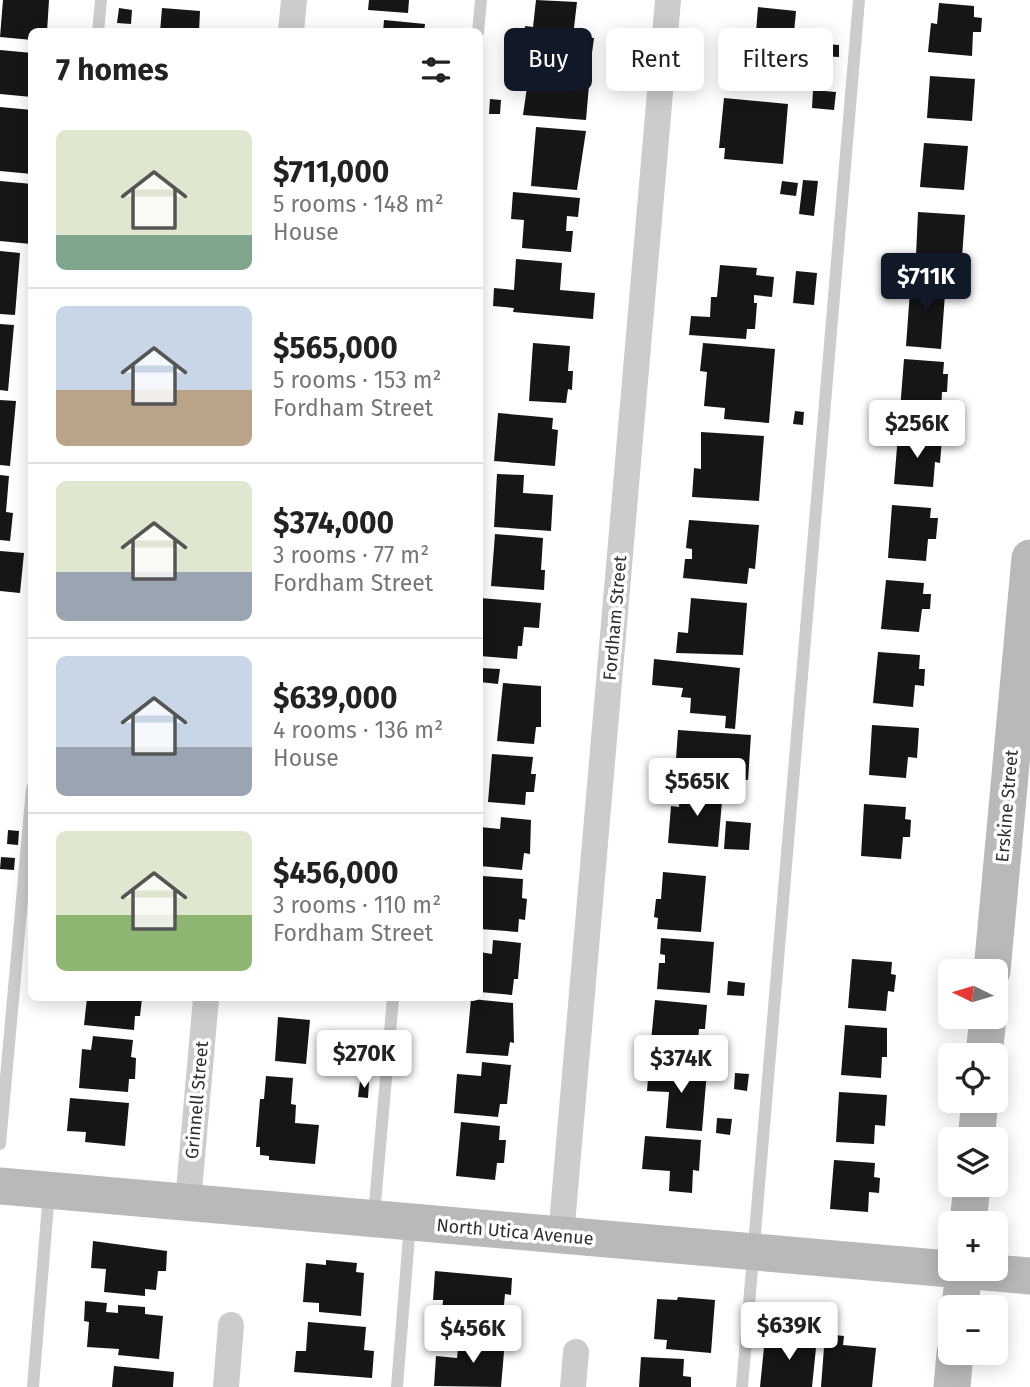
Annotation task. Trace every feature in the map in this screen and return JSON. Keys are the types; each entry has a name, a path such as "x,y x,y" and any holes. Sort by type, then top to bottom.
{"street":[{"path":"291,28 294,0"},
{"name":"Fordham Street","path":"561,1236 668,0"},
{"name":"Erskine Street","path":"993,959 1030,558"},
{"name":"Grinnell Street","path":"188,1202 206,1001"},
{"name":"North Utica Avenue","path":"0,1186 938,1268"},
{"name":"North Utica Avenue","path":"1008,1274 1030,1276"},
{"path":"226,1387 231,1325"},
{"path":"573,1387 576,1352"},
{"path":"952,1387 954,1365"}],"lane":[{"path":"99,28 101,0"},
{"path":"478,28 481,0"},
{"path":"742,1387 859,0"},
{"path":"0,1144 28,832"},
{"path":"373,1219 393,1001"},
{"path":"33,1387 49,1190"},
{"path":"397,1387 410,1222"}],"building":[{"path":"3,0 49,0 47,28 28,28 28,40 0,37"},
{"path":"369,0 409,0 408,13 368,10"},
{"path":"536,0 577,2 574,28 525,28 533,27"},
{"path":"939,3 974,6 974,17 982,18 981,32 973,32 972,56 928,52 931,23 937,24"},
{"path":"758,7 796,11 794,28 756,28"},
{"path":"119,8 132,10 131,24 117,23"},
{"path":"162,8 200,11 199,28 160,28"},
{"path":"384,20 425,24 424,28 383,28"},
{"path":"833,45 839,45 839,57 833,57"},
{"path":"0,50 28,53 28,97 0,94"},
{"path":"930,76 975,79 972,121 927,118"},
{"path":"526,91 588,91 586,120 523,115"},
{"path":"813,91 836,92 834,110 812,108"},
{"path":"724,98 788,104 783,164 724,159 725,148 719,148"},
{"path":"490,99 501,100 500,114 489,114"},
{"path":"0,107 28,110 28,174 0,171"},
{"path":"536,127 586,131 577,190 531,186"},
{"path":"924,143 968,146 964,190 920,187"},
{"path":"803,180 818,181 814,216 799,214"},
{"path":"0,181 28,184 28,244 0,241"},
{"path":"782,181 798,183 796,196 780,194"},
{"path":"513,192 580,198 578,217 567,216 566,231 573,231 571,252 522,248 524,220 511,219"},
{"path":"918,212 965,215 962,258 916,255"},
{"path":"0,251 20,253 15,315 0,314"},
{"path":"516,259 562,263 560,290 595,293 593,319 513,312 514,308 493,306 494,288 514,290"},
{"path":"720,265 757,268 756,275 774,277 772,297 754,295 754,303 757,303 755,329 747,329 746,339 689,335 691,316 710,317 711,297 717,297"},
{"path":"796,271 817,273 814,305 793,303"},
{"path":"911,277 946,280 941,349 906,346"},
{"path":"0,324 14,325 8,391 0,390"},
{"path":"533,343 570,346 568,371 573,371 572,390 568,389 566,403 529,401"},
{"path":"703,343 775,349 769,423 724,419 725,408 704,406 707,372 700,371"},
{"path":"904,359 944,362 943,374 948,374 947,392 942,392 941,413 900,410"},
{"path":"0,400 16,401 10,466 0,465"},
{"path":"795,411 804,412 803,425 793,424"},
{"path":"498,413 553,418 552,429 558,430 555,466 494,461"},
{"path":"701,432 764,436 759,501 692,497 694,468 701,469"},
{"path":"898,435 942,438 940,463 935,462 933,487 894,484"},
{"path":"497,474 524,475 523,493 553,495 551,531 494,527"},
{"path":"0,475 9,476 6,512 13,513 10,541 0,540"},
{"path":"892,505 931,508 930,518 938,518 936,539 928,539 926,561 888,558"},
{"path":"689,520 759,525 755,569 749,568 747,584 683,578 685,559 692,559 692,549 686,548"},
{"path":"495,534 543,538 541,570 545,570 544,590 491,586"},
{"path":"0,551 24,553 20,593 0,591"},
{"path":"886,580 924,583 923,594 931,594 930,609 922,609 919,632 881,629"},
{"path":"483,598 541,603 539,628 524,627 522,646 518,646 517,659 483,656"},
{"path":"691,598 747,603 743,655 676,653 678,632 688,633"},
{"path":"878,652 920,655 919,669 925,669 924,686 915,685 913,707 873,703"},
{"path":"654,659 740,668 735,729 725,728 726,716 690,713 691,698 681,697 683,688 652,685"},
{"path":"483,668 500,669 498,684 483,682"},
{"path":"503,683 541,686 541,727 536,727 534,744 497,741"},
{"path":"872,725 919,728 917,758 908,757 906,778 869,775"},
{"path":"678,730 751,735 748,780 675,774"},
{"path":"492,754 533,757 531,774 536,774 534,792 526,792 525,805 488,802"},
{"path":"680,787 723,790 718,847 668,843 671,806 679,807"},
{"path":"864,804 906,807 905,819 911,820 910,837 903,837 901,859 861,856"},
{"path":"501,817 531,820 530,854 524,853 522,870 483,866 483,827 500,829"},
{"path":"726,821 751,823 749,850 724,849"},
{"path":"8,830 19,831 18,845 7,844"},
{"path":"1,857 15,858 14,870 0,869"},
{"path":"663,872 706,876 701,932 657,929 658,918 654,917 656,899 661,899"},
{"path":"483,876 523,879 522,898 527,899 525,920 519,919 518,932 483,929"},
{"path":"661,938 714,942 710,993 657,989 659,963 665,963 665,955 660,954"},
{"path":"493,940 521,943 518,979 514,979 512,995 483,992 483,952 492,954"},
{"path":"852,959 892,962 891,974 896,975 894,992 888,991 886,1011 848,1008"},
{"path":"728,981 745,983 744,996 727,995"},
{"path":"655,1000 707,1005 705,1029 699,1029 696,1062 655,1058 657,1041 651,1041"},
{"path":"87,1001 142,1001 140,1016 135,1016 134,1030 84,1025"},
{"path":"471,1001 513,1003 514,1043 510,1042 508,1056 466,1053"},
{"path":"278,1017 310,1020 306,1064 275,1061"},
{"path":"845,1025 887,1028 887,1057 882,1057 881,1078 841,1075"},
{"path":"93,1036 133,1040 131,1057 136,1058 135,1079 129,1079 128,1092 79,1088 82,1049 91,1050"},
{"path":"357,1058 370,1059 369,1073 356,1071"},
{"path":"482,1062 511,1065 507,1104 500,1104 498,1117 454,1113 457,1074 481,1076"},
{"path":"649,1066 707,1071 702,1131 666,1128 669,1092 647,1091"},
{"path":"735,1073 749,1074 747,1091 734,1089"},
{"path":"266,1076 293,1078 291,1104 296,1105 295,1123 319,1125 315,1164 269,1160 269,1156 260,1155 260,1147 256,1147 260,1099 264,1099"},
{"path":"360,1081 369,1082 368,1098 358,1097"},
{"path":"839,1092 887,1095 885,1126 875,1125 874,1144 836,1142"},
{"path":"70,1098 129,1103 125,1146 85,1142 86,1132 67,1131"},
{"path":"717,1118 732,1119 730,1135 716,1133"},
{"path":"461,1122 500,1126 499,1140 506,1140 504,1163 497,1163 495,1180 456,1176"},
{"path":"645,1136 701,1140 699,1171 693,1170 692,1193 669,1191 670,1171 642,1169"},
{"path":"834,1160 875,1163 874,1177 880,1178 879,1193 869,1192 868,1212 830,1209"},
{"path":"93,1241 167,1251 166,1271 158,1271 156,1290 145,1289 145,1296 104,1292 106,1269 91,1268"},
{"path":"326,1260 357,1263 356,1272 364,1273 361,1316 319,1312 319,1303 303,1302 306,1263 326,1265"},
{"path":"435,1271 512,1278 511,1295 505,1294 502,1326 441,1321 443,1300 433,1300"},
{"path":"678,1297 715,1300 711,1353 666,1349 667,1340 654,1339 657,1299 677,1300"},
{"path":"85,1301 107,1303 106,1312 118,1313 118,1305 145,1307 145,1314 163,1316 159,1359 118,1355 119,1349 87,1347 89,1322 84,1321"},
{"path":"308,1322 366,1327 364,1350 374,1351 372,1378 294,1372 296,1351 306,1351"},
{"path":"825,1334 844,1336 843,1345 876,1348 872,1387 821,1387"},
{"path":"795,1336 817,1338 812,1387 760,1387 765,1337 794,1340"},
{"path":"466,1337 505,1340 501,1387 434,1386 436,1356 457,1358 458,1348 465,1349"},
{"path":"641,1357 684,1359 683,1376 691,1377 691,1387 639,1387"},
{"path":"114,1366 174,1372 173,1387 112,1387"}]}
